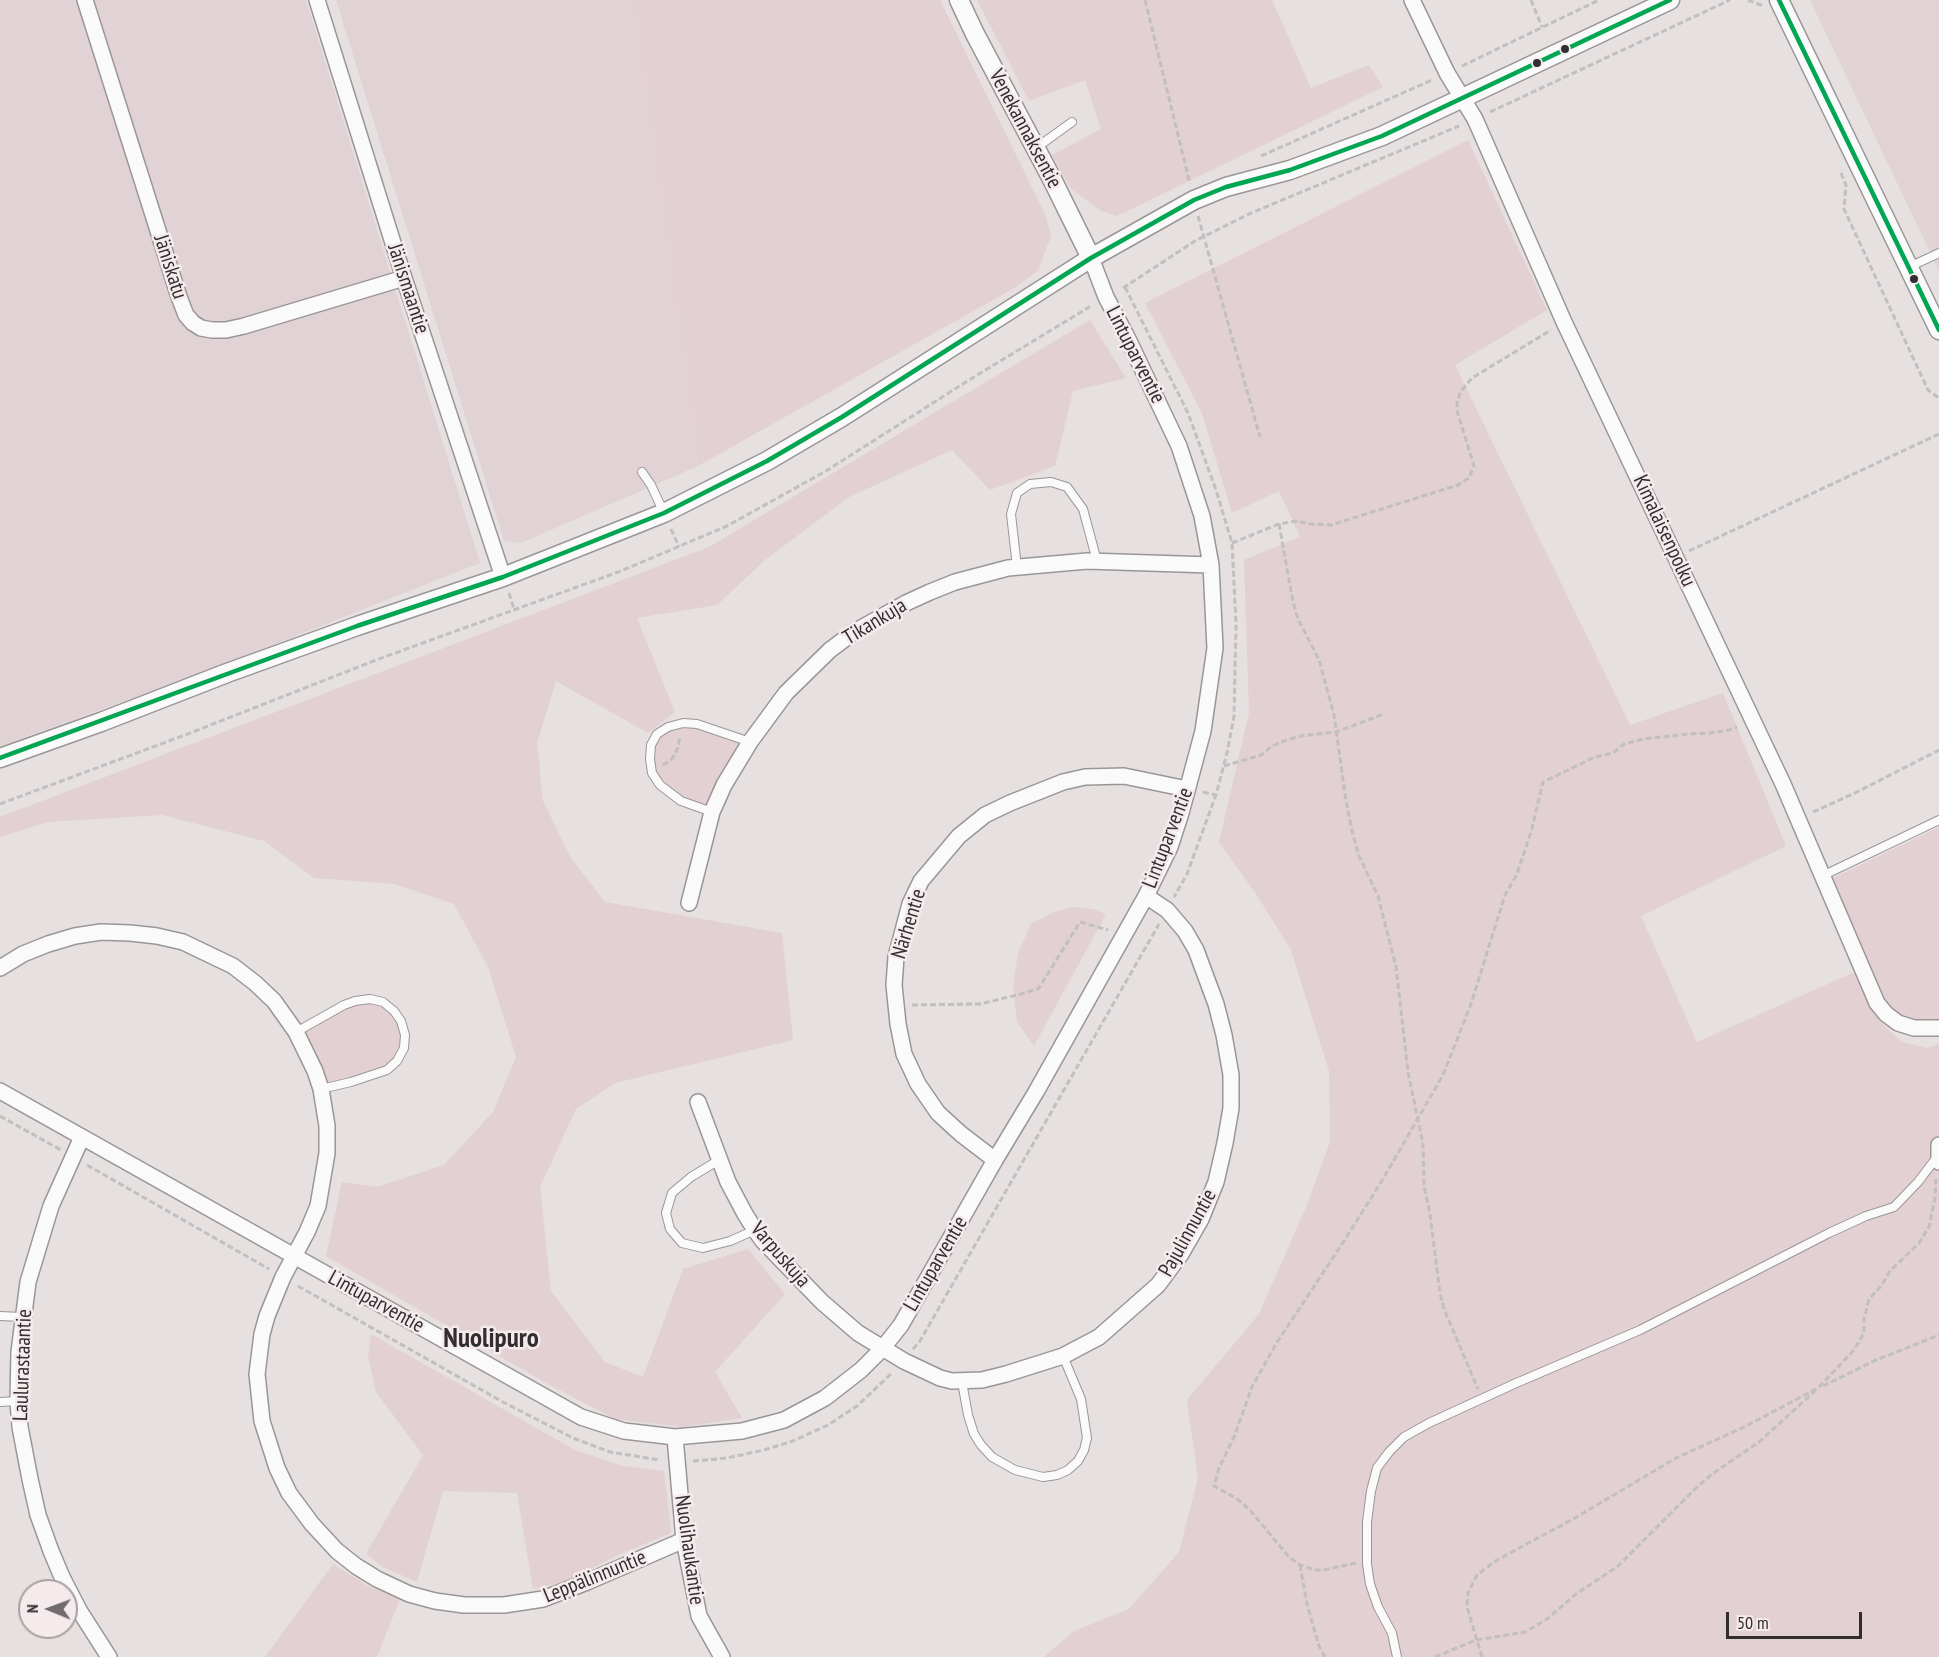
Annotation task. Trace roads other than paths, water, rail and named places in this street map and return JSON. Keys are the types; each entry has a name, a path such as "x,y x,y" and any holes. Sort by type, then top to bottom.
{"street":[{"name":"Jäniskatu","path":"85,0 179,297 186,315 193,323 201,328 226,330 404,278"},
{"name":"Jänismaantie","path":"317,0 404,278 503,577"},
{"name":"Venekannaksentie","path":"959,0 1090,258"},
{"name":"Kimalaisenpolku","path":"1412,0 1447,73 1475,120 1564,322 1753,720 1860,965 1882,1008 1898,1023 1906,1026 1939,1028"},
{"path":"0,758 101,723 237,669 503,577 664,513 767,460 842,417 1090,258 1194,200 1226,187 1290,170 1382,136 1670,0"},
{"path":"1779,0 1939,330"},
{"name":"Lintuparventie","path":"0,1091 581,1417 624,1431 675,1437 742,1431 784,1420 825,1398 861,1370 902,1325 1036,1092 1146,896 1170,847 1203,731 1215,648 1211,565 1202,516 1179,446 1130,341 1106,297 1090,258"},
{"name":"Tikankuja","path":"690,903 712,812 724,785 750,742 786,693 830,650 854,632 930,592 974,577 1017,567 1097,561 1211,565"},
{"name":"Närhentie","path":"995,1160 938,1113 918,1084 904,1054 894,985 896,957 910,904 921,881 959,836 985,815 1063,782 1084,777 1124,776 1187,789"},
{"name":"Pajulinnuntie","path":"882,1349 940,1378 962,1382 1006,1374 1063,1356 1099,1338 1158,1286 1181,1254 1201,1219 1216,1182 1226,1143 1231,1108 1231,1075 1216,1004 1196,950 1185,931 1167,910 1146,896"},
{"path":"0,968 22,954 48,944 75,936 101,932 157,936 183,942 233,966 274,1001 296,1032 312,1063 321,1089"},
{"name":"Leppälinnuntie","path":"321,1089 327,1126 324,1180 318,1206 283,1277 267,1316 257,1374 262,1421 277,1468 289,1493 312,1524 337,1551 377,1579 410,1594 435,1601 464,1605 504,1605 543,1599 684,1540"},
{"name":"Varpuskuja","path":"698,1102 719,1160 745,1214 763,1241 822,1302 858,1333 882,1349"},
{"name":"Laulurastaantie","path":"82,1137 42,1229 27,1282 19,1352 18,1401 20,1427 38,1515 62,1577 79,1610 109,1657"},
{"path":"1939,1145 1939,1162"},
{"name":"Nuolihaukantie","path":"675,1437 684,1540 699,1616 722,1657"}],"lane":[{"path":"1036,148 1072,122"},
{"path":"1909,267 1939,253"},
{"path":"642,472 664,513"},
{"path":"1017,567 1011,514 1017,492 1030,484 1051,482 1067,487 1083,509 1097,561"},
{"path":"712,812 681,801 660,785 652,773 651,745 657,734 668,727 683,723 698,724 750,742"},
{"path":"1822,876 1939,820"},
{"path":"296,1032 344,1005 370,999 383,1002 401,1020 405,1035 404,1048 397,1061 387,1070 321,1089"},
{"path":"1397,1657 1392,1633 1378,1607 1370,1584 1367,1564 1367,1522 1377,1468 1404,1437 1429,1423 1640,1330 1829,1233 1866,1216 1894,1207 1918,1182 1938,1156"},
{"path":"719,1160 691,1177 672,1193 666,1213 670,1228 682,1243 703,1248 755,1230"},
{"path":"0,1316 22,1317"},
{"path":"962,1382 974,1434 992,1457 1015,1470 1043,1477 1057,1475 1068,1470 1078,1461 1087,1438 1081,1399 1063,1356"},
{"path":"0,1402 18,1401"}],"district":[{"name":"Nuolipuro","path":"491,1339"}]}
